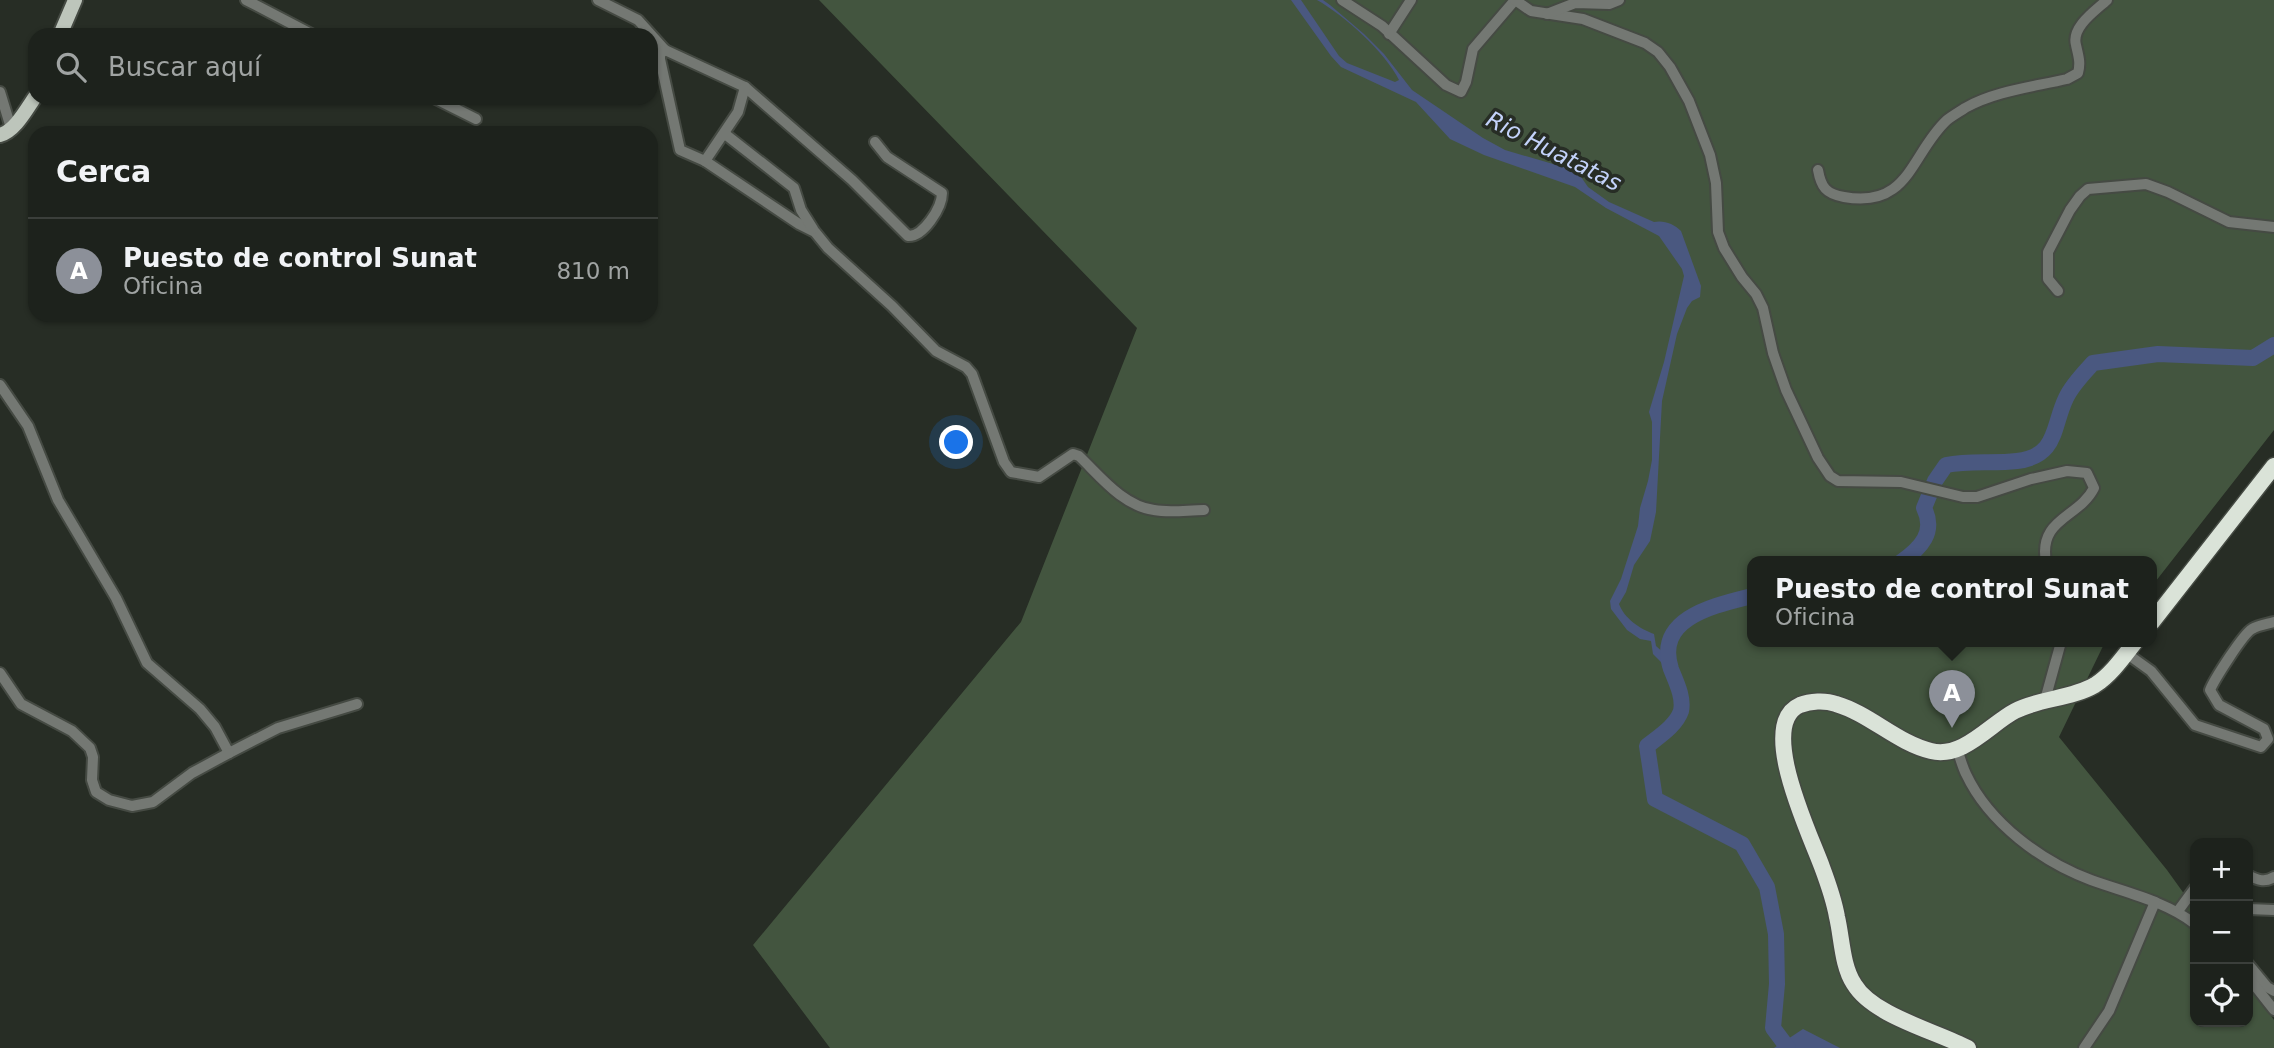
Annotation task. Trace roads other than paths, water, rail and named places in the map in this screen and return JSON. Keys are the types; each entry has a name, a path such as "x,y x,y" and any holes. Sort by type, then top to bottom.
{"highway":[{"path":"2157,614 2274,466"},
{"path":"1968,1048 1884,1010 1865,997 1853,984 1844,957 1833,899 1799,807 1781,739 1782,726 1795,707 1813,702 1834,703 1931,751 1957,749 2014,711 2095,685 2131,648"}],"main road":[{"path":"64,28 75,0"},
{"path":"4,135 28,105"}],"street":[{"path":"246,0 300,28"},
{"path":"598,0 638,20 645,28"},
{"path":"1342,0 1372,18 1446,85 1461,92 1474,48 1515,0 1531,11 1583,19 1645,43 1658,52 1670,67 1689,101 1710,155 1716,183 1718,232 1730,258 1763,308 1780,376 1818,458 1830,477 1838,481 1901,481 1963,497 1977,497 2015,482 2056,473 2087,473 2094,488 2083,503 2057,522 2049,533 2045,542 2046,556"},
{"path":"1389,34 1411,0"},
{"path":"1546,14 1575,4 1608,4 1619,0"},
{"path":"1818,170 1820,183 1825,190 1837,195 1870,198 1892,191 1913,168 1947,120 1986,97 2067,79 2078,73 2080,65 2074,41 2078,29 2107,0"},
{"path":"658,42 665,50 745,87 852,180 908,236 917,235 938,208 942,193 887,158 875,142"},
{"path":"665,50 660,54 660,59 680,150 705,161 815,232"},
{"path":"705,161 738,112 745,87"},
{"path":"0,92 4,135"},
{"path":"448,105 476,119"},
{"path":"725,134 794,188 801,210 828,248 892,306 936,351 966,367 972,374 1004,462 1011,472 1039,477 1073,454 1079,456 1125,499 1138,505 1154,510 1204,510"},
{"path":"2058,291 2048,279 2048,251 2070,210 2088,189 2146,184 2229,222 2274,227"},
{"path":"0,385 28,426 58,500 116,598 146,663 200,709 215,727 229,753"},
{"path":"2131,648 2195,726 2262,747 2268,739 2264,729 2219,705 2210,690 2245,635 2252,629 2274,621"},
{"path":"2045,700 2060,647"},
{"path":"0,673 21,704 72,731 90,748 93,757 92,780 96,792 109,800 132,806 153,802 192,773 278,728 357,704"},
{"path":"1957,749 1966,774 1994,815 2036,852 2072,872 2178,911 2190,920"},
{"path":"2253,878 2261,881 2274,877"},
{"path":"2178,911 2190,895"},
{"path":"2084,1048 2109,1011 2155,902"},
{"path":"2253,909 2274,909"},
{"path":"2253,970 2267,987 2274,991"},
{"path":"2253,983 2274,1010"}],"water":[{"path":"1291,0 1301,0 1339,56 1347,63 1395,82 1399,80 1384,58 1363,36 1317,0 1323,0 1330,5 1364,34 1384,54 1412,90 1483,138 1505,150 1577,171 1588,187 1609,202 1654,222 1669,223 1681,231 1701,286 1700,297 1692,301 1687,308 1677,334 1662,401 1656,512 1650,541 1634,565 1626,592 1619,604 1633,622 1654,634 1656,646 1666,655 1665,666 1653,654 1651,641 1640,639 1627,630 1611,609 1610,601 1621,579 1638,526 1648,481 1652,460 1652,422 1649,412 1684,276 1682,269 1659,236 1606,208 1575,187 1484,155 1450,139 1416,102 1341,67"},
{"path":"1803,1029 1840,1048 1774,1048"}],"waterway":[{"path":"1909,556 1920,545 1927,532 1924,508 1935,481 1946,465 2017,461 2040,453 2052,438 2068,393 2093,363 2158,354 2253,358 2274,345"},
{"path":"1747,597 1707,609 1680,625 1672,637 1668,651 1680,695 1681,711 1671,726 1647,746 1655,799 1742,844 1767,887 1776,934 1777,984 1773,1028 1788,1048"}],"place":[{"name":"Puesto de control Sunat","path":"1952,728"}],"water label":[{"name":"Rio Huatatas","path":"1554,151"}]}
